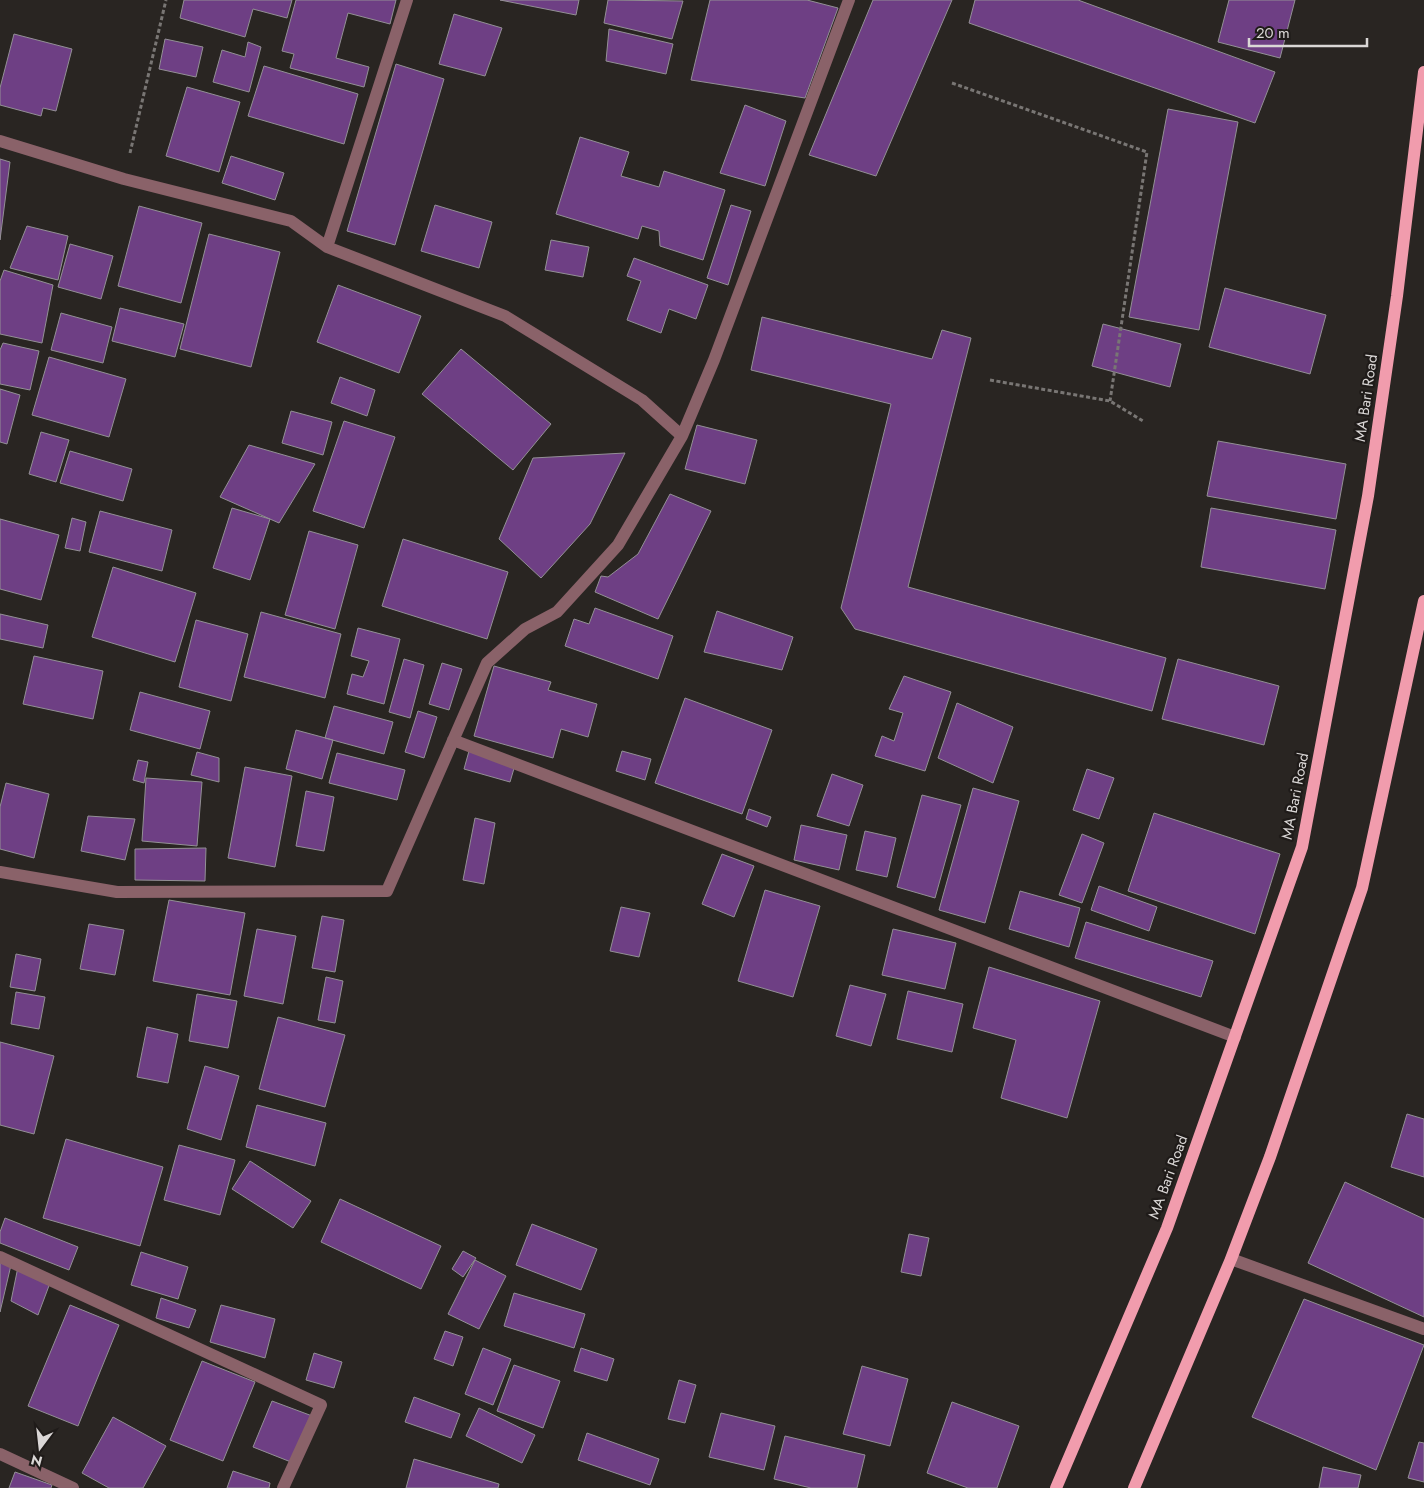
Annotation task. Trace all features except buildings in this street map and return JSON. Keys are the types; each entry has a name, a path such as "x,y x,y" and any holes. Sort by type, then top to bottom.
{"main road":[{"name":"MA Bari Road","path":"1056,1488 1167,1228 1302,847 1368,496 1397,296 1424,72"},
{"path":"1134,1488 1230,1259 1270,1156 1362,888 1424,601"}],"street":[{"path":"327,247 407,0"},
{"path":"0,872 117,892 387,891 487,663 525,629 558,612 618,545 682,436 714,360 849,0"},
{"path":"0,141 124,179 290,221 327,247 505,316 642,400 682,436"},
{"path":"453,740 1234,1037"},
{"path":"0,1257 320,1406 283,1488"},
{"path":"1230,1259 1424,1330"},
{"path":"0,1454 73,1488"}],"path":[{"path":"124,179 166,0"},
{"path":"952,83 1147,152 1110,402"},
{"path":"990,380 1110,402 1143,421"}]}
